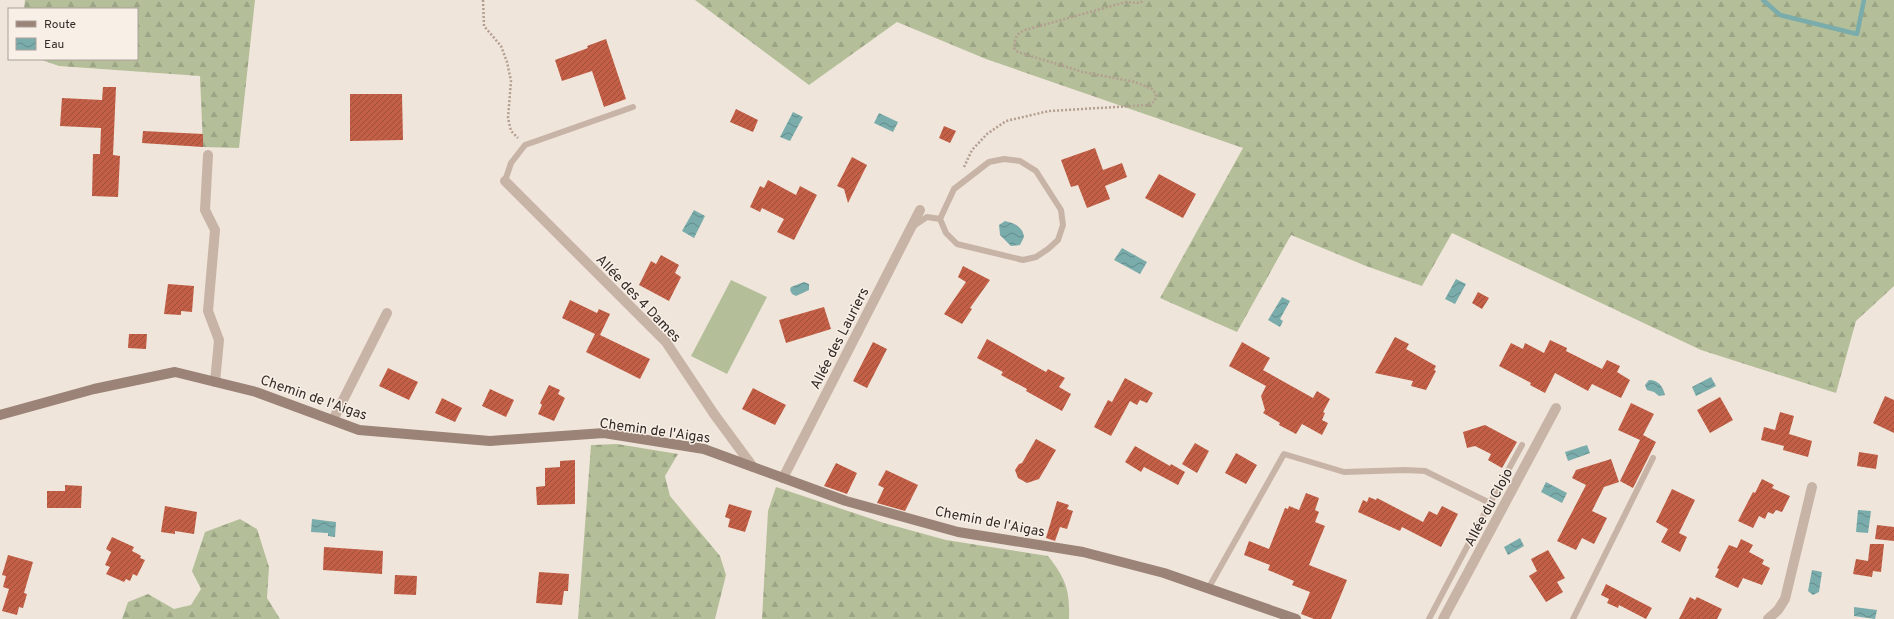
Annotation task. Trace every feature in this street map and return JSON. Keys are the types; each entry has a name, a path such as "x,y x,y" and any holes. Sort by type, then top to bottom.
{"street":[{"path":"208,155 205,210 215,230 208,311 219,340 214,382"},
{"name":"Allée des 4 Dames","path":"505,180 666,342 714,414 753,467"},
{"name":"Allée des Lauriers","path":"783,478 920,210"},
{"path":"333,420 387,313"},
{"name":"Chemin de l'Aigas","path":"0,414 94,389 175,372 256,392 360,430 490,441 604,433 704,449 846,501 958,532 1083,552 1164,573 1296,619"},
{"name":"Allée du Clojo","path":"1444,619 1556,408"},
{"path":"1768,619 1778,610 1785,599 1812,487"}],"lane":[{"path":"505,180 511,163 525,145 633,107"},
{"path":"1004,159 1020,161 1036,170 1061,210 1063,225 1058,240 1048,249 1036,257 1022,260 957,244 946,233 940,219 954,189 989,162 1004,159"},
{"path":"911,228 927,217 940,219"},
{"path":"1429,619 1522,445"},
{"path":"1208,589 1284,454 1344,472 1405,470 1425,471 1490,503"},
{"path":"1573,619 1653,458"}],"path":[{"path":"483,0 484,26 501,46 507,62 511,81 508,118 511,131 525,145"},
{"path":"963,170 972,150 987,134 1006,121 1049,111 1149,105 1155,101 1156,94 1152,89 1135,82 1083,72 1018,52 1014,48 1014,40 1018,33 1025,30 1126,2 1140,3 1144,0"}],"green space":[{"path":"25,0 255,0 239,148 203,147 200,76 59,66 42,60 138,60 138,8 24,8"},
{"path":"695,0 1894,0 1894,286 1856,321 1836,393 1701,350 1452,233 1422,286 1366,266 1291,235 1237,332 1160,298 1243,148 986,59 897,22 809,85"},
{"path":"731,280 767,297 727,374 691,356"},
{"path":"617,444 678,454 665,476 670,496 720,556 726,575 715,619 578,619 591,445"},
{"path":"776,487 884,523 946,540 1048,556 1059,571 1066,585 1069,600 1069,619 762,619 768,511"},
{"path":"240,519 257,529 269,567 267,598 280,619 122,619 128,602 148,594 174,609 191,605 201,589 192,571 205,532"}],"water":[{"path":"793,112 803,117 790,141 780,137"},
{"path":"879,113 898,122 893,132 874,123"},
{"path":"694,210 705,216 694,238 682,231"},
{"path":"1005,221 1015,224 1022,231 1024,237 1020,245 1011,246 1000,235 999,225"},
{"path":"1122,248 1147,262 1140,274 1114,260"},
{"path":"1456,279 1466,284 1455,304 1445,299"},
{"path":"804,282 809,284 809,290 796,296 792,294 790,290 791,287"},
{"path":"1282,297 1290,301 1280,319 1283,321 1280,327 1268,320"},
{"path":"1711,377 1716,386 1696,396 1692,387"},
{"path":"1649,380 1660,384 1665,395 1659,396 1654,392 1647,390 1645,385"},
{"path":"1587,445 1590,453 1568,461 1565,452"},
{"path":"1546,482 1567,493 1562,503 1541,492"},
{"path":"1858,510 1871,511 1868,533 1856,532"},
{"path":"312,519 336,522 335,537 328,536 328,533 311,532"},
{"path":"1520,538 1524,546 1508,555 1504,547"},
{"path":"1812,570 1822,572 1819,592 1813,595 1808,591"},
{"path":"1854,607 1877,610 1875,619 1854,616"}],"building":[{"path":"606,39 626,99 604,107 592,71 562,81 555,60 588,48 587,46"},
{"path":"103,87 116,87 113,155 120,156 118,197 92,196 93,154 100,154 101,128 60,126 62,98 102,100"},
{"path":"350,94 402,94 403,140 350,141"},
{"path":"736,109 758,120 753,132 730,122"},
{"path":"944,126 956,131 950,143 939,138"},
{"path":"143,131 203,134 203,147 142,143"},
{"path":"1095,148 1103,170 1122,163 1127,177 1105,186 1110,199 1087,208 1078,185 1071,187 1061,160"},
{"path":"852,157 867,165 848,203 844,189 837,186"},
{"path":"1159,174 1196,194 1183,218 1145,198"},
{"path":"768,180 796,195 800,186 817,195 794,240 777,232 784,219 762,208 760,212 750,207 760,186 764,188"},
{"path":"661,255 679,265 675,273 681,277 669,301 639,285 651,261 656,264"},
{"path":"963,266 990,280 970,308 972,309 962,324 944,314 966,282 958,277"},
{"path":"168,284 194,286 192,312 181,311 181,315 164,314"},
{"path":"1478,292 1489,298 1482,309 1472,303"},
{"path":"570,300 597,313 599,309 610,314 600,335 650,359 640,379 586,352 595,334 562,318"},
{"path":"824,307 831,329 786,343 779,320"},
{"path":"129,334 147,334 146,349 128,348"},
{"path":"1395,337 1409,344 1406,349 1436,366 1434,370 1436,371 1426,390 1411,386 1413,381 1375,373"},
{"path":"987,339 1046,372 1048,369 1065,378 1059,387 1071,394 1062,411 1026,391 1027,389 1001,375 1003,372 977,358"},
{"path":"1550,340 1567,348 1566,351 1602,369 1607,360 1620,366 1617,372 1630,380 1621,398 1592,384 1588,391 1555,373 1545,393 1530,385 1531,383 1499,366 1511,343 1523,349 1525,343 1544,353"},
{"path":"873,342 887,349 867,388 853,381"},
{"path":"1242,342 1270,358 1263,370 1313,398 1317,391 1330,399 1323,412 1325,413 1322,420 1328,423 1322,435 1302,424 1296,434 1279,425 1280,423 1263,413 1265,410 1261,396 1266,386 1229,366"},
{"path":"388,368 418,382 409,400 379,386"},
{"path":"1125,378 1153,393 1147,403 1140,400 1137,405 1130,401 1111,436 1094,427 1108,400 1112,402"},
{"path":"549,385 560,390 558,394 565,398 554,421 538,414 542,405 540,403"},
{"path":"753,388 786,405 775,425 742,409"},
{"path":"490,389 514,400 506,417 482,406"},
{"path":"1885,396 1894,400 1894,433 1873,423"},
{"path":"1720,397 1733,420 1710,433 1697,410"},
{"path":"442,398 462,408 455,422 435,413"},
{"path":"1631,403 1654,414 1643,435 1656,442 1633,488 1620,481 1640,440 1618,430"},
{"path":"1780,412 1794,416 1789,434 1812,441 1808,457 1783,450 1784,446 1761,440 1764,427 1775,430"},
{"path":"1485,425 1517,442 1502,468 1488,460 1491,454 1475,446 1467,448 1463,432"},
{"path":"1036,439 1056,450 1039,479 1027,483 1018,478 1015,470 1019,464 1022,463"},
{"path":"1195,443 1209,451 1197,473 1182,464"},
{"path":"1135,446 1170,466 1171,464 1185,472 1178,485 1144,467 1141,472 1125,462"},
{"path":"1859,452 1878,455 1876,469 1857,466"},
{"path":"1236,453 1257,465 1246,484 1225,473"},
{"path":"1611,459 1619,482 1604,487 1592,511 1607,518 1594,544 1582,538 1576,550 1557,541 1586,485 1572,478 1576,470"},
{"path":"575,460 575,504 537,505 536,487 545,486 545,468 560,467 560,461"},
{"path":"836,463 857,473 847,494 824,486"},
{"path":"886,470 918,485 905,511 877,503 884,488 878,485"},
{"path":"1762,479 1774,485 1772,488 1790,496 1782,512 1776,510 1773,514 1768,512 1765,519 1759,516 1753,528 1738,521 1753,492 1755,493"},
{"path":"65,485 82,486 81,508 47,508 47,491 65,491"},
{"path":"1672,489 1695,500 1679,533 1687,537 1680,552 1661,542 1668,529 1656,522"},
{"path":"1306,493 1319,498 1315,510 1319,512 1315,522 1325,526 1309,565 1347,580 1331,619 1314,619 1301,614 1310,592 1292,585 1294,581 1268,570 1270,565 1244,555 1249,541 1269,549 1285,508 1288,509 1289,506 1299,510"},
{"path":"1369,497 1376,500 1377,498 1423,522 1429,511 1437,515 1442,506 1458,514 1441,547 1402,527 1400,531 1358,512 1363,500 1367,502"},
{"path":"1057,501 1069,505 1067,509 1073,511 1067,529 1060,527 1055,541 1046,538"},
{"path":"729,504 752,511 745,532 728,527 730,519 725,517"},
{"path":"165,506 197,512 194,534 175,531 175,534 161,532"},
{"path":"1877,525 1894,527 1894,541 1875,539"},
{"path":"112,537 134,547 132,551 141,556 140,558 145,560 137,576 133,574 130,581 126,579 124,582 106,574 110,567 105,565 111,552 106,549"},
{"path":"1741,539 1753,545 1749,552 1764,560 1762,564 1770,568 1762,585 1743,578 1738,588 1715,577 1719,569 1717,568 1729,545 1737,548"},
{"path":"1870,544 1884,544 1881,572 1873,571 1872,577 1853,574 1856,559 1868,561"},
{"path":"324,547 383,551 382,574 323,570"},
{"path":"1548,550 1565,578 1557,582 1563,592 1546,602 1529,576 1537,571 1531,559"},
{"path":"8,555 33,562 24,593 27,594 23,608 19,607 17,615 2,611 9,589 3,587 6,576 2,575"},
{"path":"539,572 569,574 568,591 564,591 562,605 536,603"},
{"path":"395,575 417,576 416,595 394,594"},
{"path":"1606,584 1652,608 1646,619 1619,605 1618,608 1607,603 1609,599 1601,595"},
{"path":"1690,597 1695,600 1697,597 1722,609 1717,619 1679,619"}],"waterway":[{"path":"1763,0 1780,15 1857,34 1864,0"}]}
